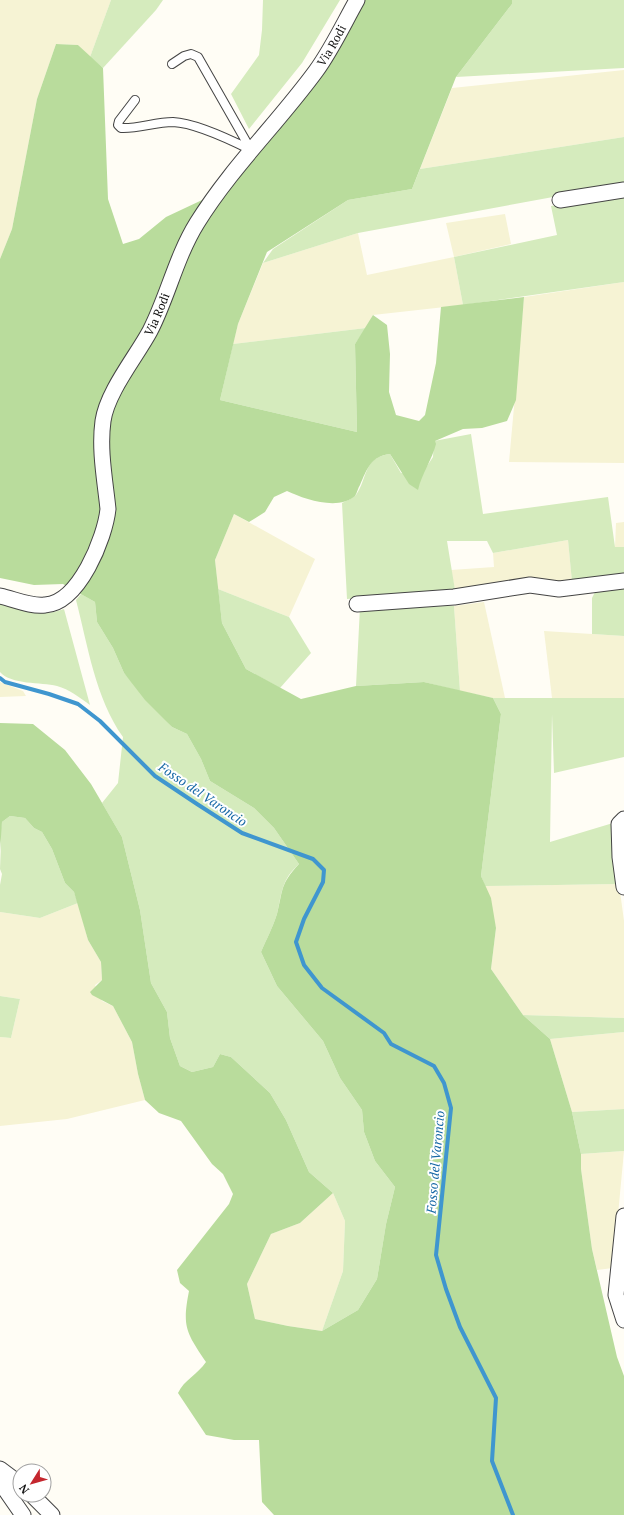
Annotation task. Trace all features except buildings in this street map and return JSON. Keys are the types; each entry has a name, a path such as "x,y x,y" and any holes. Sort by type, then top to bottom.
{"street":[{"name":"Via Rodi","path":"0,596 46,606 58,602 68,595 82,577 99,541 107,517 108,509 102,439 103,420 109,402 150,330 185,243 217,193 317,70 357,0"},
{"path":"560,200 624,190"},
{"path":"357,604 454,597 530,585 559,589 624,581"},
{"path":"624,819 619,824 620,857 624,887"},
{"path":"624,1216 616,1295 624,1320"},
{"path":"0,1469 12,1478"},
{"path":"0,1482 23,1515"},
{"path":"40,1503 52,1515"}],"lane":[{"path":"172,64 184,56 191,54 198,57 251,150"},
{"path":"135,100 119,121 118,125 121,128 163,123 182,123 229,139 251,150"}],"shaded area":[{"path":"0,0 111,0 90,57 78,45 56,44 37,99 12,229 0,259"},
{"path":"624,70 624,137 420,169 452,88"},
{"path":"505,214 511,244 454,257 446,223"},
{"path":"358,233 367,275 454,257 463,305 373,315 366,328 233,344 238,324 263,263"},
{"path":"624,282 624,463 509,462 524,297"},
{"path":"234,514 315,559 289,617 218,589 215,560"},
{"path":"624,522 624,547 615,547 616,523"},
{"path":"568,540 572,582 455,590 451,570 494,567 493,553"},
{"path":"484,602 505,698 493,698 460,691 454,606"},
{"path":"544,631 624,636 624,698 552,698"},
{"path":"0,682 23,691 26,696 0,697"},
{"path":"619,884 624,921 624,1018 523,1015 491,969 496,928 485,886"},
{"path":"78,903 88,940 101,962 102,980 95,985 102,1001 113,1006 132,1042 145,1100 67,1119 0,1126 0,1037 11,1038 20,999 0,996 0,912 40,918"},
{"path":"624,1032 624,1109 572,1112 550,1039"},
{"path":"624,1151 613,1268 597,1270 592,1249 581,1169 581,1154"},
{"path":"333,1193 345,1221 343,1271 322,1331 255,1319 247,1284 271,1234 300,1223"}],"green space":[{"path":"111,0 163,0 156,10 103,68 90,57"},
{"path":"263,0 340,0 302,63 249,129 231,94 259,55"},
{"path":"357,0 512,0 512,4 456,77 412,189 348,200 267,252 238,324 220,400 357,432 355,344 373,315 387,325 390,354 389,392 396,415 419,421 425,415 436,363 441,307 524,297 516,400 507,421 482,428 463,429 435,441 436,444 434,450 418,490 409,484 390,454 378,457 370,464 355,496 348,500 340,503 321,502 287,491 274,497 265,512 249,522 234,514 215,560 222,623 246,669 301,699 356,686 424,682 493,698 501,714 481,876 491,898 496,928 491,969 523,1015 550,1039 572,1112 581,1154 581,1169 592,1249 617,1357 624,1376 624,1515 274,1515 262,1502 259,1440 234,1440 206,1435 178,1393 184,1384 206,1362 187,1329 186,1313 189,1291 180,1283 177,1270 229,1204 233,1194 223,1174 212,1164 181,1121 159,1113 145,1100 132,1042 113,1006 92,995 90,992 102,980 101,962 88,940 74,892 65,883 52,849 42,832 34,828 25,818 10,816 2,822 0,851 0,723 33,724 65,750 91,784 122,837 140,910 151,983 167,1012 170,1038 180,1066 192,1072 213,1067 220,1054 231,1057 270,1093 286,1120 309,1172 333,1193 300,1223 271,1234 247,1284 255,1319 322,1331 358,1310 377,1279 386,1224 395,1187 375,1161 364,1132 362,1110 340,1078 323,1041 277,986 261,952 277,914 285,882 299,864 274,828 254,808 210,781 201,759 187,734 172,727 145,700 124,673 113,648 97,622 95,602 63,584 34,585 0,578 0,259 12,229 37,99 56,44 78,45 103,68 108,199 123,244 139,239 166,217 217,193 292,101"},
{"path":"512,0 624,0 624,68 456,77 512,4"},
{"path":"624,137 624,184 358,233 263,263 273,249 348,200 412,189 420,169"},
{"path":"624,194 624,282 463,305 454,257 557,235 551,206"},
{"path":"366,328 355,344 357,432 220,400 233,344"},
{"path":"471,434 483,514 608,497 615,547 624,547 624,574 572,582 568,540 493,553 487,541 447,541 455,590 347,599 342,503 356,495 367,469 375,459 390,454 401,473 421,475 433,457 434,441"},
{"path":"624,587 624,636 592,634 592,598 595,592"},
{"path":"218,589 289,617 311,653 280,688 246,669 222,623"},
{"path":"81,594 95,602 97,622 113,648 124,673 172,727 187,734 201,759 210,781 254,808 274,828 299,864 285,881 277,914 261,952 277,986 323,1041 340,1078 362,1110 364,1132 375,1161 395,1187 386,1224 377,1279 358,1310 322,1331 343,1271 345,1221 333,1193 309,1172 286,1120 270,1093 231,1057 220,1054 213,1067 192,1072 180,1066 170,1038 167,1012 151,983 140,910 122,837 102,803 118,783 123,737 113,722 99,688 94,671 76,600"},
{"path":"0,602 39,613 55,612 64,609 90,705 61,687 19,681 11,679 0,672"},
{"path":"454,606 460,691 424,682 356,686 360,607"},
{"path":"493,698 624,698 624,757 554,773 552,714 550,842 613,823 619,884 485,886 481,876 501,714"},
{"path":"10,816 25,818 34,828 42,832 52,849 65,883 74,892 78,903 40,918 0,912 0,885 2,874 0,869 0,834 2,822"},
{"path":"0,996 20,999 11,1038 0,1037"},
{"path":"523,1015 624,1018 624,1032 550,1039"},
{"path":"624,1109 624,1151 581,1154 572,1112"}],"waterway":[{"name":"Fosso del Varoncio","path":"0,678 5,682 49,694 78,704 100,721 155,776 242,833 313,859 324,870 323,882 304,919 296,942 304,965 322,988 384,1033 391,1044 434,1066 444,1083 451,1108 436,1255 446,1289 460,1327 496,1398 492,1461 513,1515"}]}
